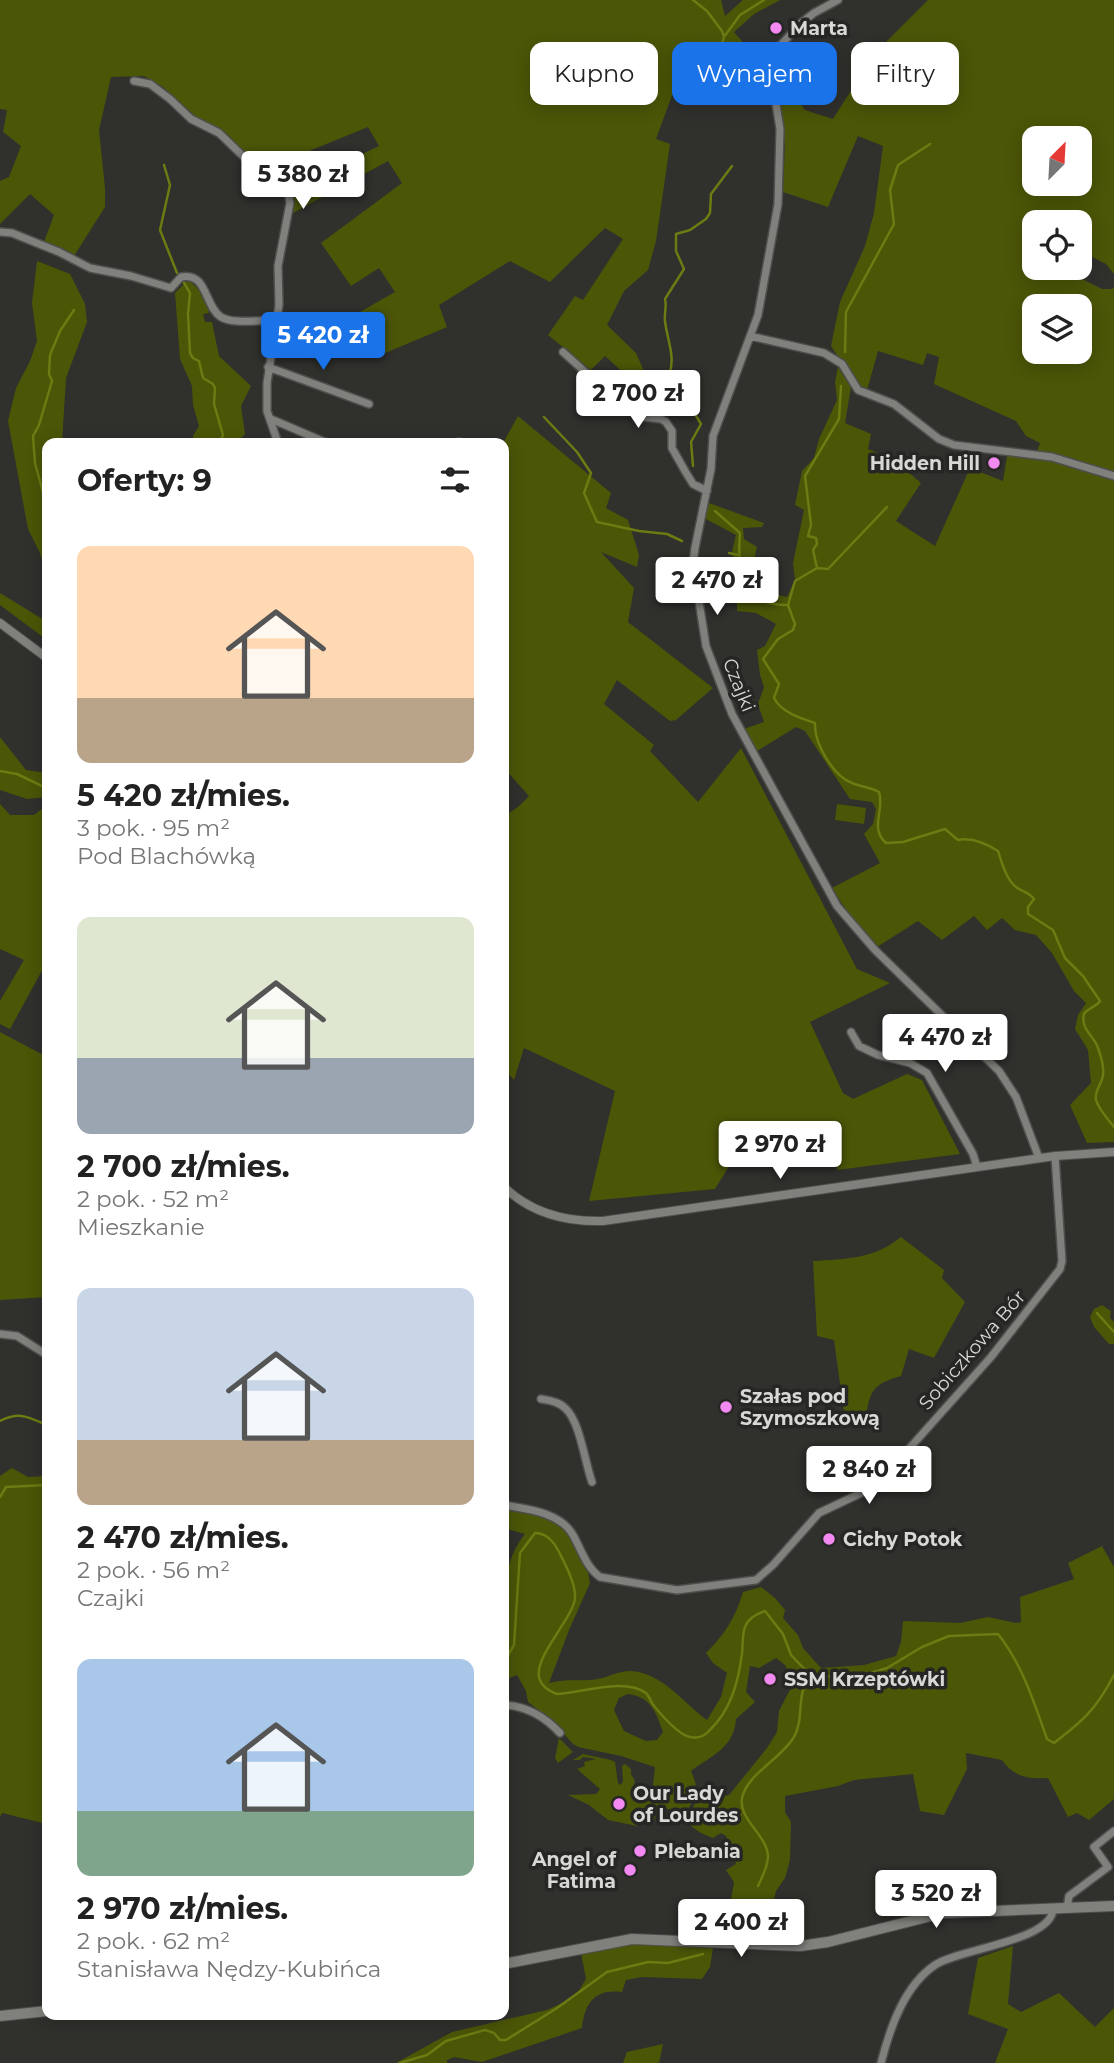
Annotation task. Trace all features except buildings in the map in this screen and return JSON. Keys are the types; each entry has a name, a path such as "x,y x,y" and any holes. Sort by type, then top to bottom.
{"main road":[{"path":"509,1963 636,1939 794,1946 828,1942 908,1920 951,1912 1114,1906"},
{"path":"0,2016 42,2012"}],"street":[{"name":"Czajki","path":"838,0 801,23 779,47 776,58 773,85 780,129 780,196 758,315 713,436 707,491 694,563 706,646 732,715 837,906 875,950 976,1046 1007,1081 1039,1158"},
{"path":"134,81 142,81 157,89 191,120 219,133 246,159 274,174 286,187 290,202 279,256 279,305 268,367 266,402 277,438"},
{"path":"0,232 12,233 90,268 171,288 181,278 191,277 199,281 219,316 235,320 276,321"},
{"path":"750,337 824,353 842,364 858,390 894,404 939,439 954,445 1052,457 1114,476"},
{"path":"563,352 624,407 643,417 666,422 671,431 673,448 685,471 693,484 707,491"},
{"path":"268,367 369,404"},
{"path":"271,419 315,438"},
{"path":"0,623 42,654"},
{"path":"850,1032 859,1046 878,1055 910,1063 927,1073 973,1154 977,1167"},
{"path":"509,1191 520,1200 549,1214 572,1220 603,1221 1039,1158 1114,1152"},
{"name":"Sobiczkowa Bór","path":"509,1506 556,1519 570,1531 582,1555 600,1577 677,1590 761,1578 818,1513 899,1475 907,1451 991,1357 1060,1269 1062,1261 1055,1156"},
{"path":"0,1334 17,1336 42,1352"},
{"path":"541,1399 566,1408 573,1418 592,1482"},
{"path":"509,1705 517,1706 549,1720 560,1733"},
{"path":"1067,1908 1069,1896 1108,1867 1094,1847 1114,1831"},
{"path":"881,2063 894,2022 919,1978 951,1957 1011,1941 1042,1925 1051,1918 1053,1908"}],"green space":[{"path":"0,0 721,0 725,16 743,0 780,0 754,14 734,32 743,42 672,42 672,95 656,139 670,144 656,241 648,270 624,291 607,325 636,353 659,405 605,356 591,370 548,335 575,296 583,300 623,239 605,228 550,282 510,261 439,305 447,327 383,354 311,340 395,292 379,268 351,286 321,243 402,183 388,161 293,213 291,188 379,146 368,127 270,167 251,158 226,133 196,117 163,87 144,76 111,77 99,130 105,207 74,256 44,242 54,215 30,194 0,224 0,181 9,177 21,146 3,132 7,110 0,109"},
{"path":"928,0 1114,0 1114,274 1106,264 1092,257 1092,210 1022,210 1022,280 1084,280 1102,289 1114,287 1114,1142 1087,1143 1070,1105 1091,1083 1088,1050 1075,1029 1078,1015 1086,1003 1074,991 1052,953 1036,935 1015,930 1002,918 987,930 974,916 942,940 918,921 877,947 850,916 832,888 880,863 864,834 873,824 876,809 872,802 850,799 805,731 796,727 757,751 744,729 764,722 758,704 764,687 757,650 765,646 776,624 756,613 737,611 737,590 723,589 716,581 734,573 732,552 736,535 704,518 709,503 764,523 762,527 743,528 744,539 757,547 751,573 770,593 787,597 795,580 793,563 804,510 795,505 802,471 814,458 819,439 837,400 835,382 838,367 851,387 845,423 871,434 868,449 894,460 921,483 896,521 935,546 970,468 1003,481 1008,450 1036,455 1040,443 1026,436 1016,421 934,384 939,357 927,353 923,365 878,351 867,390 855,383 831,346 840,302 865,246 874,213 883,146 858,136 828,207 783,192 785,146 781,105 801,105 805,110 833,119 851,90 851,105 959,105 959,42 886,42"},
{"path":"37,261 70,274 85,304 87,322 66,378 62,438 42,438 42,560 28,529 8,421 16,388 37,341 32,303"},
{"path":"188,280 199,290 209,313 203,314 205,322 212,322 219,356 251,386 241,406 245,434 241,438 193,438 199,426 193,405 192,386 180,359 175,293"},
{"path":"518,416 611,493 606,508 628,520 639,555 637,567 601,552 634,588 628,622 713,688 676,720 670,721 617,680 604,704 654,745 650,751 698,802 741,748 857,969 890,983 810,1022 843,1093 853,1099 907,1074 922,1080 960,1154 837,1170 834,1133 747,1127 741,1157 735,1157 715,1189 589,1201 615,1091 524,1048 514,1080 509,1074 509,813 529,796 509,774 509,438 506,438"},
{"path":"0,593 42,619 42,636 0,605"},
{"path":"0,737 26,770 42,772 42,798 27,799 0,790"},
{"path":"0,804 10,815 34,815 42,809 42,970 10,1029 0,1024 0,1001 24,960 0,949"},
{"path":"837,804 866,808 864,824 835,820"},
{"path":"0,1032 42,1054 42,1297 0,1300"},
{"path":"901,1237 944,1270 942,1278 965,1302 934,1358 909,1349 901,1376 884,1382 874,1390 866,1420 845,1420 834,1340 817,1336 813,1261 870,1254"},
{"path":"1102,1305 1111,1311 1114,1344 1109,1344 1094,1327 1090,1317 1094,1309"},
{"path":"12,1468 28,1477 42,1476 42,1823 2,1813 0,1817 0,1476"},
{"path":"509,1510 557,1519 570,1531 577,1552 587,1567 590,1583 549,1683 598,1679 626,1671 642,1673 662,1682 707,1720 721,1697 727,1673 713,1663 706,1653 729,1625 743,1592 761,1587 775,1598 785,1610 783,1618 798,1635 803,1648 821,1668 864,1665 896,1656 901,1642 903,1621 960,1623 988,1617 1021,1622 1020,1597 1074,1579 1068,1563 1102,1546 1114,1567 1114,1799 1089,1820 1077,1813 1068,1817 1048,1778 1022,1776 1011,1770 1002,1760 966,1753 967,1769 944,1815 920,1811 913,1774 854,1780 838,1786 785,1796 785,1812 791,1822 790,1860 785,1878 776,1891 765,1938 734,1933 734,1915 730,1906 734,1882 726,1870 736,1864 726,1836 721,1833 713,1838 685,1822 698,1798 701,1785 712,1799 729,1795 767,1748 777,1732 779,1711 794,1682 785,1665 776,1658 759,1668 750,1666 746,1692 755,1702 736,1719 726,1744 691,1771 696,1793 685,1813 664,1808 657,1813 654,1820 645,1819 637,1826 608,1820 589,1805 568,1795 596,1794 600,1789 577,1769 585,1766 584,1762 596,1759 583,1757 573,1760 583,1754 615,1762 618,1783 621,1785 622,1766 625,1764 631,1769 635,1781 632,1791 645,1798 652,1794 655,1767 578,1747 554,1722 528,1702 526,1691 517,1675 509,1678 509,1566 515,1549 525,1534 509,1529","holes":["628,1694 642,1698 652,1707 663,1732 657,1740 646,1741 624,1731 614,1710 619,1698"]},
{"path":"559,1738 573,1752 558,1763 555,1758"},
{"path":"652,1943 713,1948 710,1967 702,1979 642,1977 626,1980 622,1992 605,1993 593,1999 586,2011 582,2028 482,2062 454,2057 447,2060 447,2063 396,2063 452,2032 547,2010 575,1997 586,1979 581,1953"},
{"path":"1013,1946 1008,2004 1021,2012 1059,1993 1095,2027 1114,2008 1114,2063 995,2063 1008,2029 968,2014 978,1958"},
{"path":"663,2044 659,2063 623,2063 627,2052"}],"waterway":[{"path":"693,0 707,11 722,31 723,42"},
{"path":"724,37 740,15 764,0"},
{"path":"845,352 846,312 894,224 890,190 898,165 930,144"},
{"path":"164,165 170,185 160,230 177,273"},
{"path":"693,466 691,442 701,424 670,372 672,359 665,321 665,299 684,269 676,251 676,234 690,230 706,219 710,213 711,194 732,166"},
{"path":"183,281 190,293 190,353 199,361 203,378 215,388 214,404 222,438"},
{"path":"42,489 35,463 33,436 52,381 49,374 50,355 60,331 74,310"},
{"path":"788,605 795,581 817,568 813,550 817,544 816,538 808,536 811,525 805,476 839,419 841,386"},
{"path":"544,417 577,452 591,473 584,493 597,522 667,534 682,541"},
{"path":"817,568 828,569 887,507"},
{"path":"715,511 740,533 739,561 744,584 750,593 772,604 788,605 795,624 793,630 778,639 763,659 779,684 774,698 786,711 815,723 821,749 838,773 852,783 879,792 878,825 881,837 886,843 903,842 945,829 958,840 968,839 984,844 998,851 1010,880 1034,899 1028,907 1028,914 1053,930 1065,958 1083,976 1100,1001 1085,1012 1083,1019 1103,1065 1096,1100 1114,1127"},
{"path":"729,553 738,555"},
{"path":"0,771 17,774 42,786"},
{"path":"1097,1313 1114,1332"},
{"path":"0,1421 19,1416 42,1423"},
{"path":"0,1497 6,1487 42,1485"},
{"path":"509,1654 514,1645 520,1553 535,1533 539,1533 555,1545 570,1574 575,1592 572,1608 540,1666 539,1676 543,1685 557,1694 615,1686 637,1688 646,1693 654,1706 679,1732 694,1738 709,1731 723,1714 738,1675 745,1627 748,1621 765,1611 783,1634 791,1655 811,1676 858,1677 887,1668 922,1647 949,1636 998,1634 1021,1671 1047,1739 1054,1743 1088,1713 1114,1675"},
{"path":"758,1886 768,1856 763,1841 744,1813 742,1798 750,1781 794,1737 803,1690 811,1676"},
{"path":"400,2063 427,2055 446,2041 485,2030 494,2033 500,2040 506,2040 607,1972 648,1962 668,1963 703,1954"}],"place":[{"name":"Marta","path":"776,28"},
{"name":"Hidden Hill","path":"994,463"},
{"name":"Szałas pod Szymoszkową","path":"726,1407"},
{"name":"Cichy Potok","path":"829,1539"},
{"name":"SSM Krzeptówki","path":"770,1679"},
{"name":"Our Lady of Lourdes","path":"619,1804"},
{"name":"Plebania","path":"640,1851"},
{"name":"Angel of Fatima","path":"630,1870"}]}
